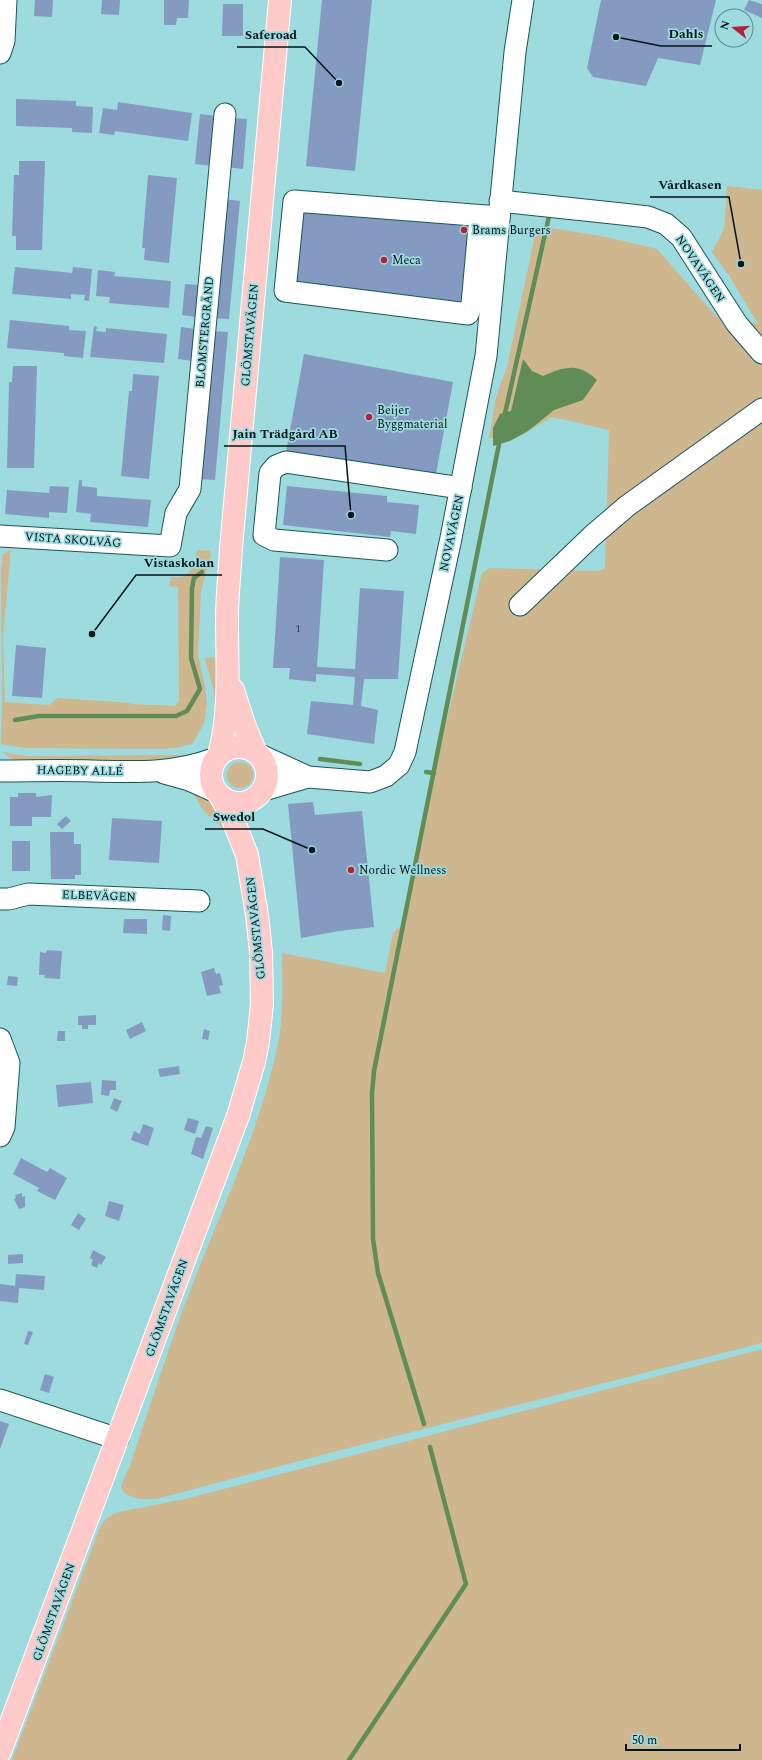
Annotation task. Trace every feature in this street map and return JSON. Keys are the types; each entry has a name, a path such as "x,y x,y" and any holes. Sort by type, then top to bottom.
{"main road":[{"name":"GLÖMSTAVÄGEN","path":"247,855 232,817 219,794 211,775 218,756 226,725 228,671 227,617 231,548 280,0"},
{"name":"GLÖMSTAVÄGEN","path":"1,1750 238,1116 254,1062 260,1023 262,981 257,915 247,855 248,824 259,795 267,784 268,771 266,765 257,753 244,724 228,671"},
{"path":"218,756 229,748 239,746 257,753"},
{"path":"219,794 237,803 259,795"}],"street":[{"path":"0,53 4,41 6,0"},
{"name":"NOVAVÄGEN","path":"257,753 308,777 370,782 386,776 399,764 409,738 461,488 486,356 493,211 524,0"},
{"name":"BLOMSTERGRÄND","path":"170,546 176,514 190,489 225,114"},
{"path":"294,201 493,211 472,304 468,314 285,291 294,201"},
{"name":"NOVAVÄGEN","path":"493,211 622,214 648,217 666,224 681,237 737,324 762,353"},
{"path":"520,605 592,536 627,506 762,409"},
{"path":"387,550 274,540 264,535 270,473 276,466 286,462 461,488"},
{"name":"VISTA SKOLVÄG","path":"0,536 170,546"},
{"name":"HAGEBY ALLÉ","path":"0,771 159,772 202,764 218,756"},
{"name":"HAGEBY ALLÉ","path":"159,772 189,780 219,794"},
{"name":"NOVAVÄGEN","path":"259,795 308,777"},
{"name":"ELBEVÄGEN","path":"0,899 8,899 28,894 199,901"},
{"path":"0,1039 9,1063 4,1127 0,1136"},
{"path":"0,1400 118,1439"}],"shaded area":[{"path":"727,186 762,190 762,1343 333,1452 160,1498 145,1499 131,1497 123,1492 121,1486 130,1465 191,1288 251,1137 271,1075 281,1021 282,953 385,973 393,933 404,923 434,773 482,573 490,568 598,571 605,568 609,430 552,417 516,438 489,438 496,397 507,367 537,226 602,236 657,249 717,317 758,324 730,277 712,252 724,229"},
{"path":"523,359 532,371 543,376 558,370 577,368 590,374 597,380 583,400 554,410 528,431 510,441 493,446 493,428 500,414 511,411"},
{"path":"11,549 3,638 5,702 49,705 58,698 175,706 179,701 178,587 169,586 171,577 183,577 190,571 195,561 197,550 210,551 211,555 201,591 198,654 207,704 204,724 192,744 176,748 159,749 23,748 1,744 1,570 3,554"},
{"path":"214,657 218,679 215,720 213,718 215,702 213,687 205,658"},
{"path":"3,752 26,756 184,755 186,760 172,762 21,761 10,758"},
{"path":"240,762 249,766 253,775 249,784 240,788 231,784 227,775 231,766"},
{"path":"193,793 214,800 231,836 203,810"},
{"path":"762,1349 762,1760 12,1760 99,1530 104,1521 112,1515 119,1512 189,1498"}],"building":[{"path":"35,0 53,0 52,17 34,16"},
{"path":"102,0 120,0 119,15 101,14"},
{"path":"164,0 189,0 188,18 177,18 176,25 164,25"},
{"path":"322,0 372,0 355,171 306,166"},
{"path":"601,0 716,0 700,65 658,58 646,86 593,77 587,68"},
{"path":"749,0 762,4 762,18 754,14 754,8 745,8"},
{"path":"223,4 243,4 243,36 222,36"},
{"path":"16,99 76,101 76,106 93,107 92,133 72,132 72,128 16,126"},
{"path":"118,102 192,113 188,141 115,131 114,135 99,133 103,108 117,110"},
{"path":"200,114 216,116 212,166 195,164"},
{"path":"231,118 247,119 243,169 226,167"},
{"path":"19,161 45,161 42,250 16,250 16,236 12,236 14,175 19,175"},
{"path":"148,175 177,178 169,263 144,260 145,248 142,248"},
{"path":"224,199 240,201 229,319 214,318"},
{"name":"Meca","path":"304,206 471,225 465,302 296,283"},
{"path":"15,267 72,273 73,267 92,269 89,301 84,300 85,295 71,294 71,299 12,294"},
{"path":"98,270 115,272 114,276 171,281 169,308 109,303 110,297 96,296"},
{"path":"185,284 199,285 196,317 182,315"},
{"path":"10,320 69,326 69,330 86,331 83,358 64,356 64,353 7,348"},
{"path":"94,326 97,327 96,331 106,332 106,328 167,334 164,363 90,357"},
{"path":"181,327 195,329 193,361 178,359"},
{"path":"212,331 228,332 215,480 199,479"},
{"name":"Beijer Byggmaterial","path":"304,354 453,382 435,479 286,452"},
{"path":"13,366 37,366 34,468 7,468 9,382 12,382"},
{"path":"133,374 159,376 149,479 121,476 129,391 132,391"},
{"path":"79,480 82,480 82,486 97,488 97,496 151,500 148,527 90,522 91,514 76,512"},
{"path":"50,486 69,487 67,513 49,512 49,518 5,514 7,490 49,493"},
{"path":"287,486 387,496 387,502 419,505 416,534 391,531 390,537 283,525"},
{"path":"280,557 324,560 317,667 355,669 360,588 404,591 398,679 364,679 361,706 378,710 374,744 307,734 311,701 353,705 355,677 316,674 316,682 289,679 290,668 273,668"},
{"path":"16,645 46,648 42,698 12,696"},
{"path":"18,793 36,793 36,797 52,795 51,817 32,817 32,826 10,826 10,797 18,797"},
{"path":"313,802 315,815 362,811 374,927 339,931 301,938 288,804"},
{"path":"66,816 71,821 62,829 57,824"},
{"path":"112,818 162,821 159,863 109,860"},
{"path":"50,832 74,832 74,844 81,844 81,875 75,875 75,879 51,879"},
{"path":"12,841 30,841 30,871 12,871"},
{"path":"163,915 171,916 170,931 162,930"},
{"path":"124,919 147,919 147,934 123,933"},
{"path":"47,950 62,951 60,979 44,978 45,975 39,975 40,952 46,953"},
{"path":"214,968 216,974 220,973 223,985 219,986 221,993 207,996 201,972"},
{"path":"8,976 18,977 17,986 7,985"},
{"path":"96,1015 96,1025 88,1025 88,1029 82,1029 82,1025 78,1025 78,1016"},
{"path":"142,1022 146,1031 130,1039 126,1030"},
{"path":"204,1029 210,1031 208,1040 202,1039"},
{"path":"58,1031 65,1031 65,1041 57,1041"},
{"path":"179,1066 180,1074 160,1077 158,1069"},
{"path":"102,1080 116,1081 116,1090 110,1090 109,1096 101,1095"},
{"path":"91,1082 93,1103 58,1107 56,1085"},
{"path":"114,1098 122,1101 117,1112 110,1108"},
{"path":"188,1118 199,1121 195,1134 184,1130"},
{"path":"143,1124 154,1128 148,1146 131,1140 134,1131 140,1134"},
{"path":"206,1126 213,1128 203,1159 191,1154 196,1137 201,1138"},
{"path":"21,1158 47,1172 50,1168 67,1178 55,1200 37,1191 39,1188 13,1174"},
{"path":"22,1193 22,1197 25,1196 25,1207 19,1209 14,1199 16,1198 15,1195"},
{"path":"109,1201 124,1205 119,1221 105,1216"},
{"path":"78,1213 86,1219 79,1230 71,1225"},
{"path":"93,1250 106,1257 101,1265 99,1263 97,1268 91,1265 93,1260 90,1258"},
{"path":"23,1254 23,1263 8,1264 8,1255"},
{"path":"16,1274 45,1276 44,1290 19,1288 18,1303 0,1301 0,1284 15,1286"},
{"path":"28,1331 33,1332 28,1345 24,1344"},
{"path":"45,1374 54,1377 49,1393 40,1390"},
{"path":"0,1421 9,1424 0,1449"}],"waterway":[{"path":"504,418 549,216"},
{"path":"424,1424 378,1273 373,1239 372,1093 374,1071 500,439"},
{"path":"15,720 39,716 176,716 187,711 200,689 191,658 192,588 194,578 202,572"},
{"path":"320,759 360,764"},
{"path":"426,772 434,773"},
{"path":"349,1760 466,1584 430,1447"}],"place":[{"name":"Dahls","path":"616,37"},
{"name":"Saferoad","path":"339,83"},
{"name":"Brams Burgers","path":"464,230"},
{"name":"Meca","path":"384,260"},
{"name":"Vårdkasen","path":"741,264"},
{"name":"Beijer Byggmaterial","path":"369,417"},
{"name":"Jain Trädgård AB","path":"351,515"},
{"name":"Vistaskolan","path":"92,634"},
{"name":"Swedol","path":"312,850"},
{"name":"Nordic Wellness","path":"351,870"}]}
